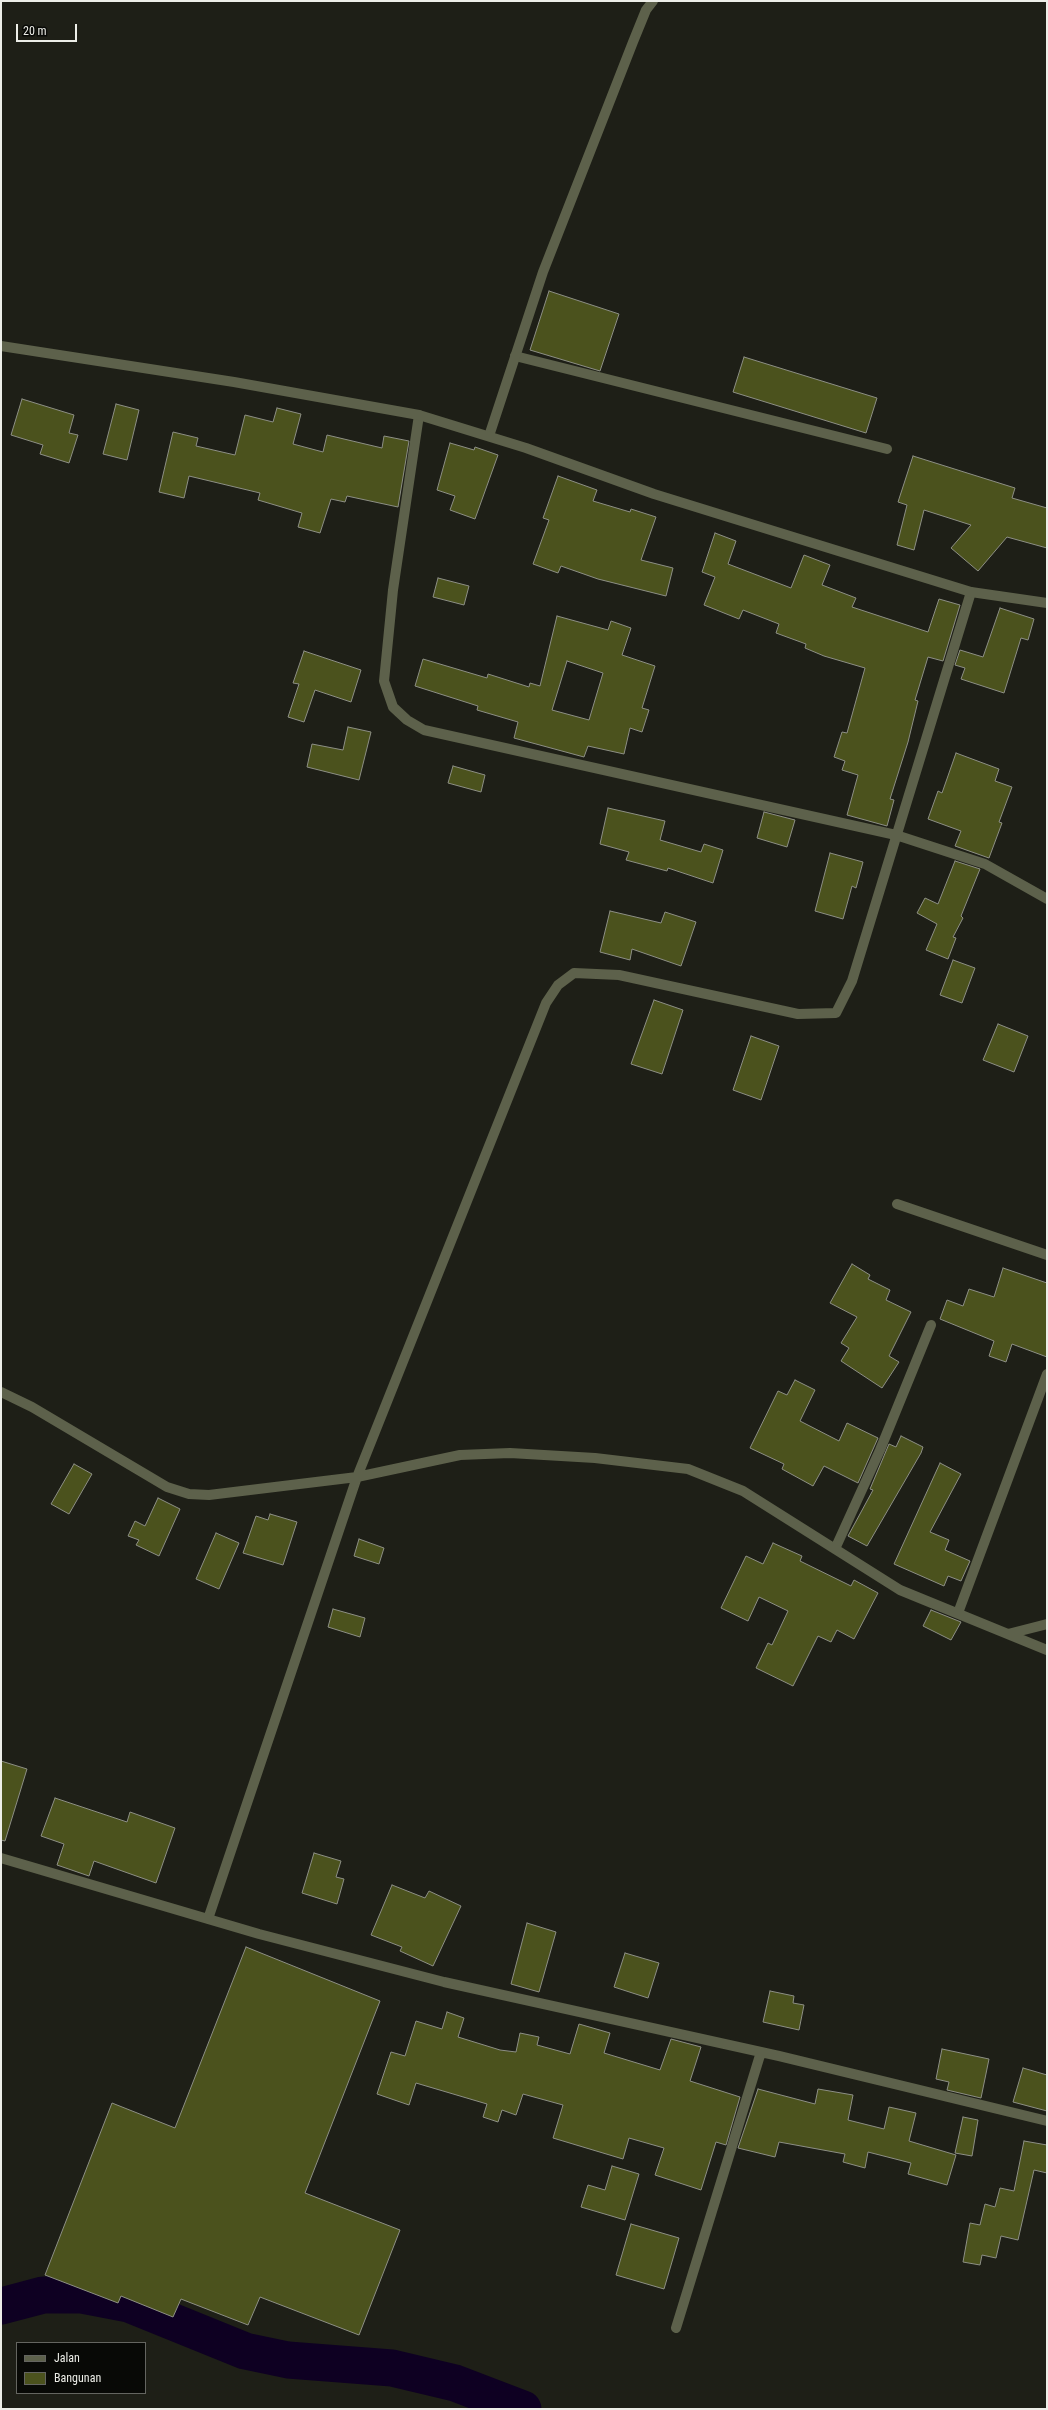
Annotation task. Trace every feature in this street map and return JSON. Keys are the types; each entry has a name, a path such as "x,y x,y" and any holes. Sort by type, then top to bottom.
{"street":[{"path":"490,436 543,272 632,42 646,10 653,1"},
{"path":"1,346 234,382 419,415 490,436 654,494 971,592 1047,603"},
{"path":"515,356 887,450"},
{"path":"419,415 393,590 384,681 393,707 407,720 424,730 896,835 985,864 1047,899"},
{"path":"208,1919 357,1477 546,1003 558,985 574,974 619,975 798,1014 836,1014 852,981 971,592"},
{"path":"897,1204 1047,1255"},
{"path":"835,1549 880,1450 931,1325"},
{"path":"958,1613 1047,1374"},
{"path":"1,1392 32,1407 166,1487 189,1494 209,1495 357,1477 460,1455 510,1453 595,1458 688,1469 743,1491 900,1590 1047,1650"},
{"path":"1008,1634 1047,1624"},
{"path":"1,1858 208,1919 444,1982 761,2052 1047,2121"},
{"path":"676,2328 761,2052"}],"building":[{"path":"549,291 619,314 600,371 530,350"},
{"path":"744,357 877,398 866,433 733,392"},
{"path":"22,399 74,415 69,433 78,435 69,463 40,454 43,445 11,435"},
{"path":"116,404 139,410 127,460 103,454"},
{"path":"277,408 301,414 293,444 323,452 327,435 382,448 384,436 409,441 398,507 347,496 345,502 331,499 320,533 298,527 302,513 258,500 260,493 189,476 184,498 159,492 173,432 198,438 196,446 235,455 245,415 273,422"},
{"path":"450,443 474,450 475,447 498,455 475,519 450,510 455,496 437,490"},
{"path":"913,456 1015,488 1012,498 1047,508 1047,548 1007,537 978,571 951,548 971,525 924,510 914,550 897,545 907,505 898,502"},
{"path":"558,476 597,490 593,501 630,512 631,509 656,517 641,560 673,568 666,596 598,579 561,566 558,573 533,564 549,520 543,518"},
{"path":"715,533 736,541 728,564 791,588 804,555 830,565 822,585 856,598 852,607 928,632 939,599 960,605 943,661 928,657 915,700 918,701 908,742 890,799 894,800 887,826 847,815 858,775 842,770 845,761 834,757 842,732 847,733 865,668 824,656 805,648 806,644 776,633 779,624 743,610 739,619 704,605 715,577 702,572"},
{"path":"438,578 469,586 464,605 433,597"},
{"path":"1000,608 1034,619 1028,640 1021,638 1004,693 961,679 965,668 955,665 960,650 983,657"},
{"path":"557,616 608,630 611,621 631,628 622,655 655,666 642,708 649,710 642,732 630,728 624,754 588,746 584,757 514,738 518,722 477,710 478,706 415,686 423,659 487,678 488,674 529,687 530,683 540,686","holes":["567,661 603,673 589,720 552,710"]},
{"path":"304,651 361,670 351,702 315,690 304,722 288,717 299,684 293,683"},
{"path":"348,727 371,732 359,780 307,767 312,744 343,750"},
{"path":"956,753 999,769 995,781 1012,787 999,822 1002,823 989,858 955,846 961,831 928,819 938,791 942,793"},
{"path":"453,766 485,775 481,792 448,783"},
{"path":"608,808 665,821 660,840 701,852 704,844 723,850 713,883 668,868 667,871 626,860 629,852 600,844"},
{"path":"764,812 795,820 787,847 757,838"},
{"path":"830,853 863,862 856,888 852,886 843,919 815,911"},
{"path":"955,861 980,869 961,916 963,918 953,937 956,938 948,959 926,950 937,924 917,913 925,898 938,904"},
{"path":"610,911 661,923 665,912 696,922 681,966 632,949 630,960 600,952"},
{"path":"953,960 975,968 962,1003 940,995"},
{"path":"654,1000 683,1010 662,1074 631,1064"},
{"path":"998,1024 1028,1036 1014,1072 983,1060"},
{"path":"751,1036 779,1046 761,1100 733,1090"},
{"path":"852,1264 870,1275 868,1279 890,1290 886,1300 911,1312 889,1356 899,1362 882,1388 841,1361 849,1348 841,1343 857,1317 830,1303"},
{"path":"1003,1268 1047,1283 1047,1357 1012,1344 1006,1362 989,1356 994,1341 940,1319 947,1300 963,1306 969,1289 994,1297"},
{"path":"795,1380 815,1390 800,1421 839,1441 847,1423 878,1438 858,1483 824,1466 813,1486 782,1469 784,1464 750,1448 778,1391 787,1395"},
{"path":"901,1436 923,1447 921,1453 867,1546 848,1536 873,1490 870,1489 889,1444 896,1447"},
{"path":"940,1463 961,1474 930,1532 949,1540 945,1550 970,1561 961,1581 948,1576 944,1586 894,1564"},
{"path":"74,1464 92,1474 69,1514 51,1504"},
{"path":"158,1498 180,1509 159,1556 136,1545 139,1540 128,1536 135,1521 145,1526"},
{"path":"270,1514 297,1522 283,1565 243,1553 256,1516 268,1520"},
{"path":"216,1533 239,1543 219,1589 196,1579"},
{"path":"359,1539 384,1548 379,1564 354,1556"},
{"path":"773,1543 802,1556 800,1561 851,1586 854,1580 878,1593 854,1639 837,1630 831,1642 818,1636 793,1686 756,1668 768,1643 772,1645 788,1611 759,1597 748,1621 721,1608 746,1556 763,1564"},
{"path":"333,1609 365,1618 360,1637 328,1627"},
{"path":"931,1610 961,1622 951,1640 923,1626"},
{"path":"1,1761 27,1769 5,1841 1,1840"},
{"path":"55,1798 127,1822 130,1812 175,1828 156,1883 94,1861 89,1876 57,1865 64,1844 41,1836"},
{"path":"314,1853 341,1861 336,1877 344,1879 337,1904 302,1893"},
{"path":"392,1885 425,1898 429,1891 461,1906 433,1966 400,1951 402,1947 371,1935"},
{"path":"527,1923 556,1932 539,1992 511,1984"},
{"path":"246,1947 380,2001 305,2193 400,2230 359,2335 260,2297 248,2325 181,2299 173,2317 121,2296 118,2303 45,2275 112,2103 175,2128"},
{"path":"625,1953 659,1963 648,1998 614,1987"},
{"path":"770,1991 794,1996 793,2003 804,2005 799,2030 763,2022"},
{"path":"447,2012 464,2018 458,2037 500,2050 516,2052 520,2033 539,2037 537,2045 570,2054 579,2024 610,2033 604,2053 660,2070 671,2039 701,2047 690,2081 740,2097 726,2145 716,2142 701,2190 655,2175 664,2148 629,2138 623,2159 553,2138 563,2105 523,2094 516,2115 502,2110 498,2122 483,2117 487,2104 416,2083 409,2105 377,2094 391,2052 405,2056 416,2021 442,2029"},
{"path":"942,2049 989,2059 981,2098 947,2090 949,2082 936,2079"},
{"path":"1023,2068 1047,2075 1047,2111 1013,2102"},
{"path":"758,2089 815,2104 818,2089 853,2095 848,2120 884,2129 889,2107 916,2113 909,2141 956,2155 947,2185 908,2174 911,2163 868,2152 865,2168 843,2162 845,2154 779,2142 775,2157 738,2148"},
{"path":"963,2117 978,2120 972,2156 955,2153"},
{"path":"1024,2141 1047,2145 1047,2173 1034,2170 1018,2240 1001,2236 996,2258 982,2255 980,2265 963,2262 970,2223 980,2225 985,2204 995,2207 1000,2188 1014,2191"},
{"path":"612,2166 639,2174 625,2220 581,2207 588,2185 605,2190"},
{"path":"631,2224 679,2238 664,2289 616,2275"}],"waterway":[{"path":"1,2306 43,2295 82,2295 129,2304 245,2351 288,2360 392,2368 455,2383 523,2409"}]}
